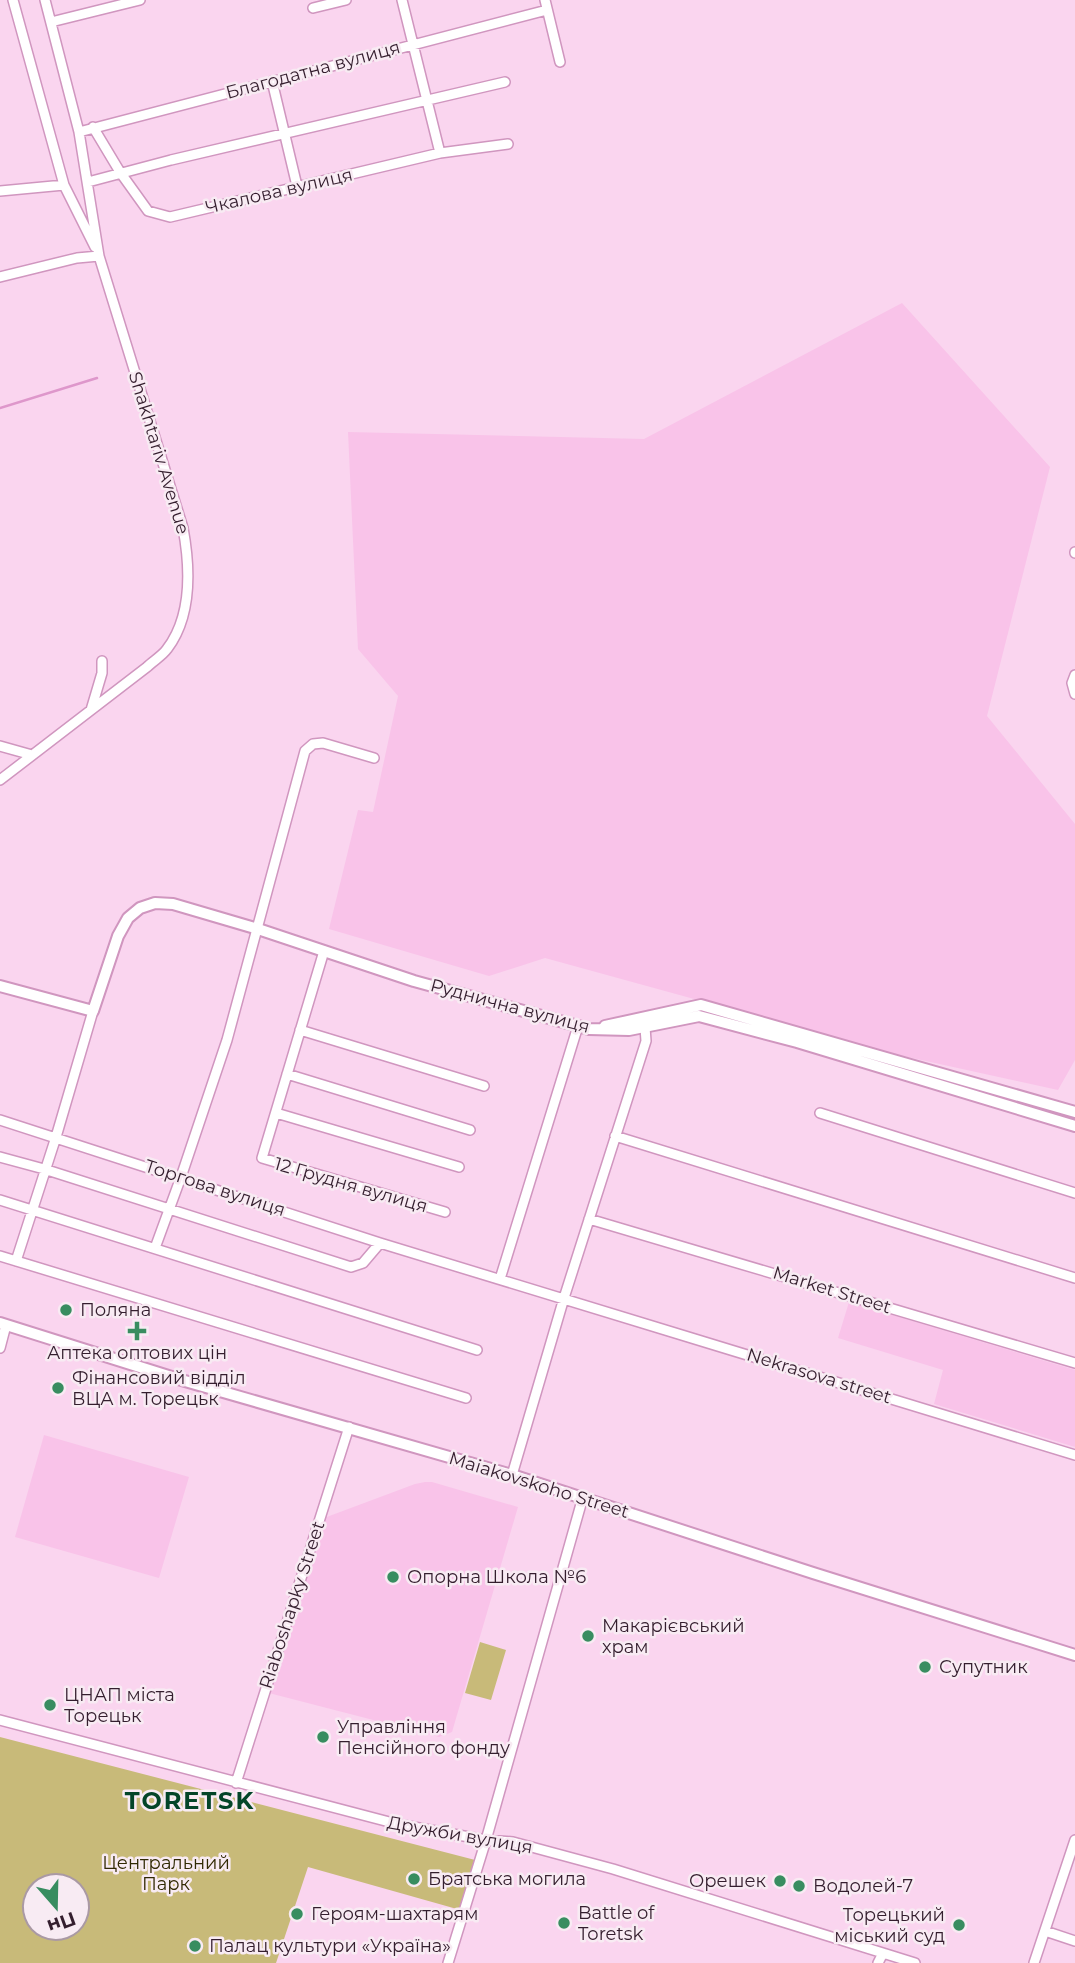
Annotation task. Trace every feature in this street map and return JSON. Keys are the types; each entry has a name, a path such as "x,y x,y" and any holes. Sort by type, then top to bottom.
{"main road":[{"name":"Руднична вулиця","path":"93,1011 118,936 128,918 140,908 155,903 173,904 414,981 584,1028 629,1030 699,1016 797,1042 1075,1126"},
{"path":"0,986 93,1011"},
{"path":"584,1028 701,1005 1075,1112"},
{"name":"Maiakovskoho Street","path":"3,1324 178,1379 512,1475 1075,1655"}],"street":[{"name":"Shakhtariv Avenue","path":"13,0 64,185 99,256"},
{"name":"Shakhtariv Avenue","path":"0,780 167,649 183,615 187,593 188,570 183,528 99,256 79,132 45,0"},
{"path":"51,22 140,0"},
{"path":"313,8 346,0"},
{"path":"402,0 440,153"},
{"path":"546,5 560,62"},
{"name":"Благодатна вулиця","path":"79,132 412,45 546,5"},
{"path":"272,81 297,186"},
{"path":"88,182 120,172 505,82"},
{"name":"Чкалова вулиця","path":"93,127 148,211 170,217 440,153 508,144"},
{"path":"0,191 64,185"},
{"path":"0,277 77,258 99,256"},
{"path":"91,709 102,673 102,661"},
{"path":"1075,675 1072,682 1075,694"},
{"path":"155,1248 227,1040 305,751 313,744 323,744 374,758"},
{"path":"0,746 32,755"},
{"name":"12 Грудня вулиця","path":"324,951 262,1158 444,1212"},
{"name":"Руднична вулиця","path":"16,1261 93,1011"},
{"path":"512,1475 564,1298 646,1041 645,1027"},
{"path":"500,1279 584,1028"},
{"path":"300,1030 484,1086"},
{"path":"287,1074 470,1130"},
{"path":"276,1113 459,1167"},
{"path":"820,1113 1075,1193"},
{"name":"Торгова вулиця","path":"0,1120 500,1279"},
{"path":"615,1136 1075,1278"},
{"path":"0,1157 351,1267 363,1263 380,1243"},
{"path":"0,1200 477,1350"},
{"name":"Market Street","path":"589,1219 1075,1363"},
{"path":"0,1256 466,1398"},
{"name":"Nekrasova street","path":"500,1279 1075,1455"},
{"path":"0,1348 3,1324"},
{"name":"Riaboshapky Street","path":"236,1783 349,1427"},
{"path":"448,1963 486,1840 583,1497"},
{"name":"Дружби вулиця","path":"0,1720 397,1825 513,1842 613,1869 915,1963"},
{"path":"1034,1963 1075,1840"},
{"path":"1045,1931 1075,1941"},
{"path":"878,1963 883,1953"}],"shaded area":[{"path":"902,303 1050,467 987,716 1075,824 1075,1060 1058,1090 894,1054 545,958 489,976 329,929 358,810 373,812 398,696 358,649 348,432 644,439"},
{"path":"849,1302 1075,1370 1075,1447 934,1404 943,1370 838,1338"},
{"path":"44,1435 189,1477 159,1578 15,1537"},
{"path":"425,1482 518,1507 452,1732 439,1737 265,1692 324,1518"}],"green space":[{"path":"480,1642 506,1650 491,1700 465,1693"},
{"name":"Центральний Парк","path":"0,1737 479,1861 464,1911 308,1867 276,1963 0,1963"}],"waterway":[{"path":"0,408 97,378"}],"place":[{"name":"Поляна","path":"66,1310"},
{"name":"Аптека оптових цін","path":"137,1331"},
{"name":"Фінансовий відділ ВЦА м. Торецьк","path":"58,1388"},
{"name":"Опорна Школа №6","path":"393,1577"},
{"name":"Макарієвський храм","path":"588,1636"},
{"name":"Супутник","path":"925,1667"},
{"name":"ЦНАП міста Торецьк","path":"50,1705"},
{"name":"Управління Пенсійного фонду","path":"323,1737"},
{"name":"Братська мoгила","path":"414,1879"},
{"name":"Орешек","path":"780,1881"},
{"name":"Водолей-7","path":"799,1886"},
{"name":"Героям-шахтарям","path":"297,1914"},
{"name":"Battle of Toretsk","path":"564,1923"},
{"name":"Торецький міський суд","path":"959,1925"},
{"name":"Палац культури «Україна»","path":"195,1946"}],"district":[{"name":"TORETSK","path":"190,1801"}]}
